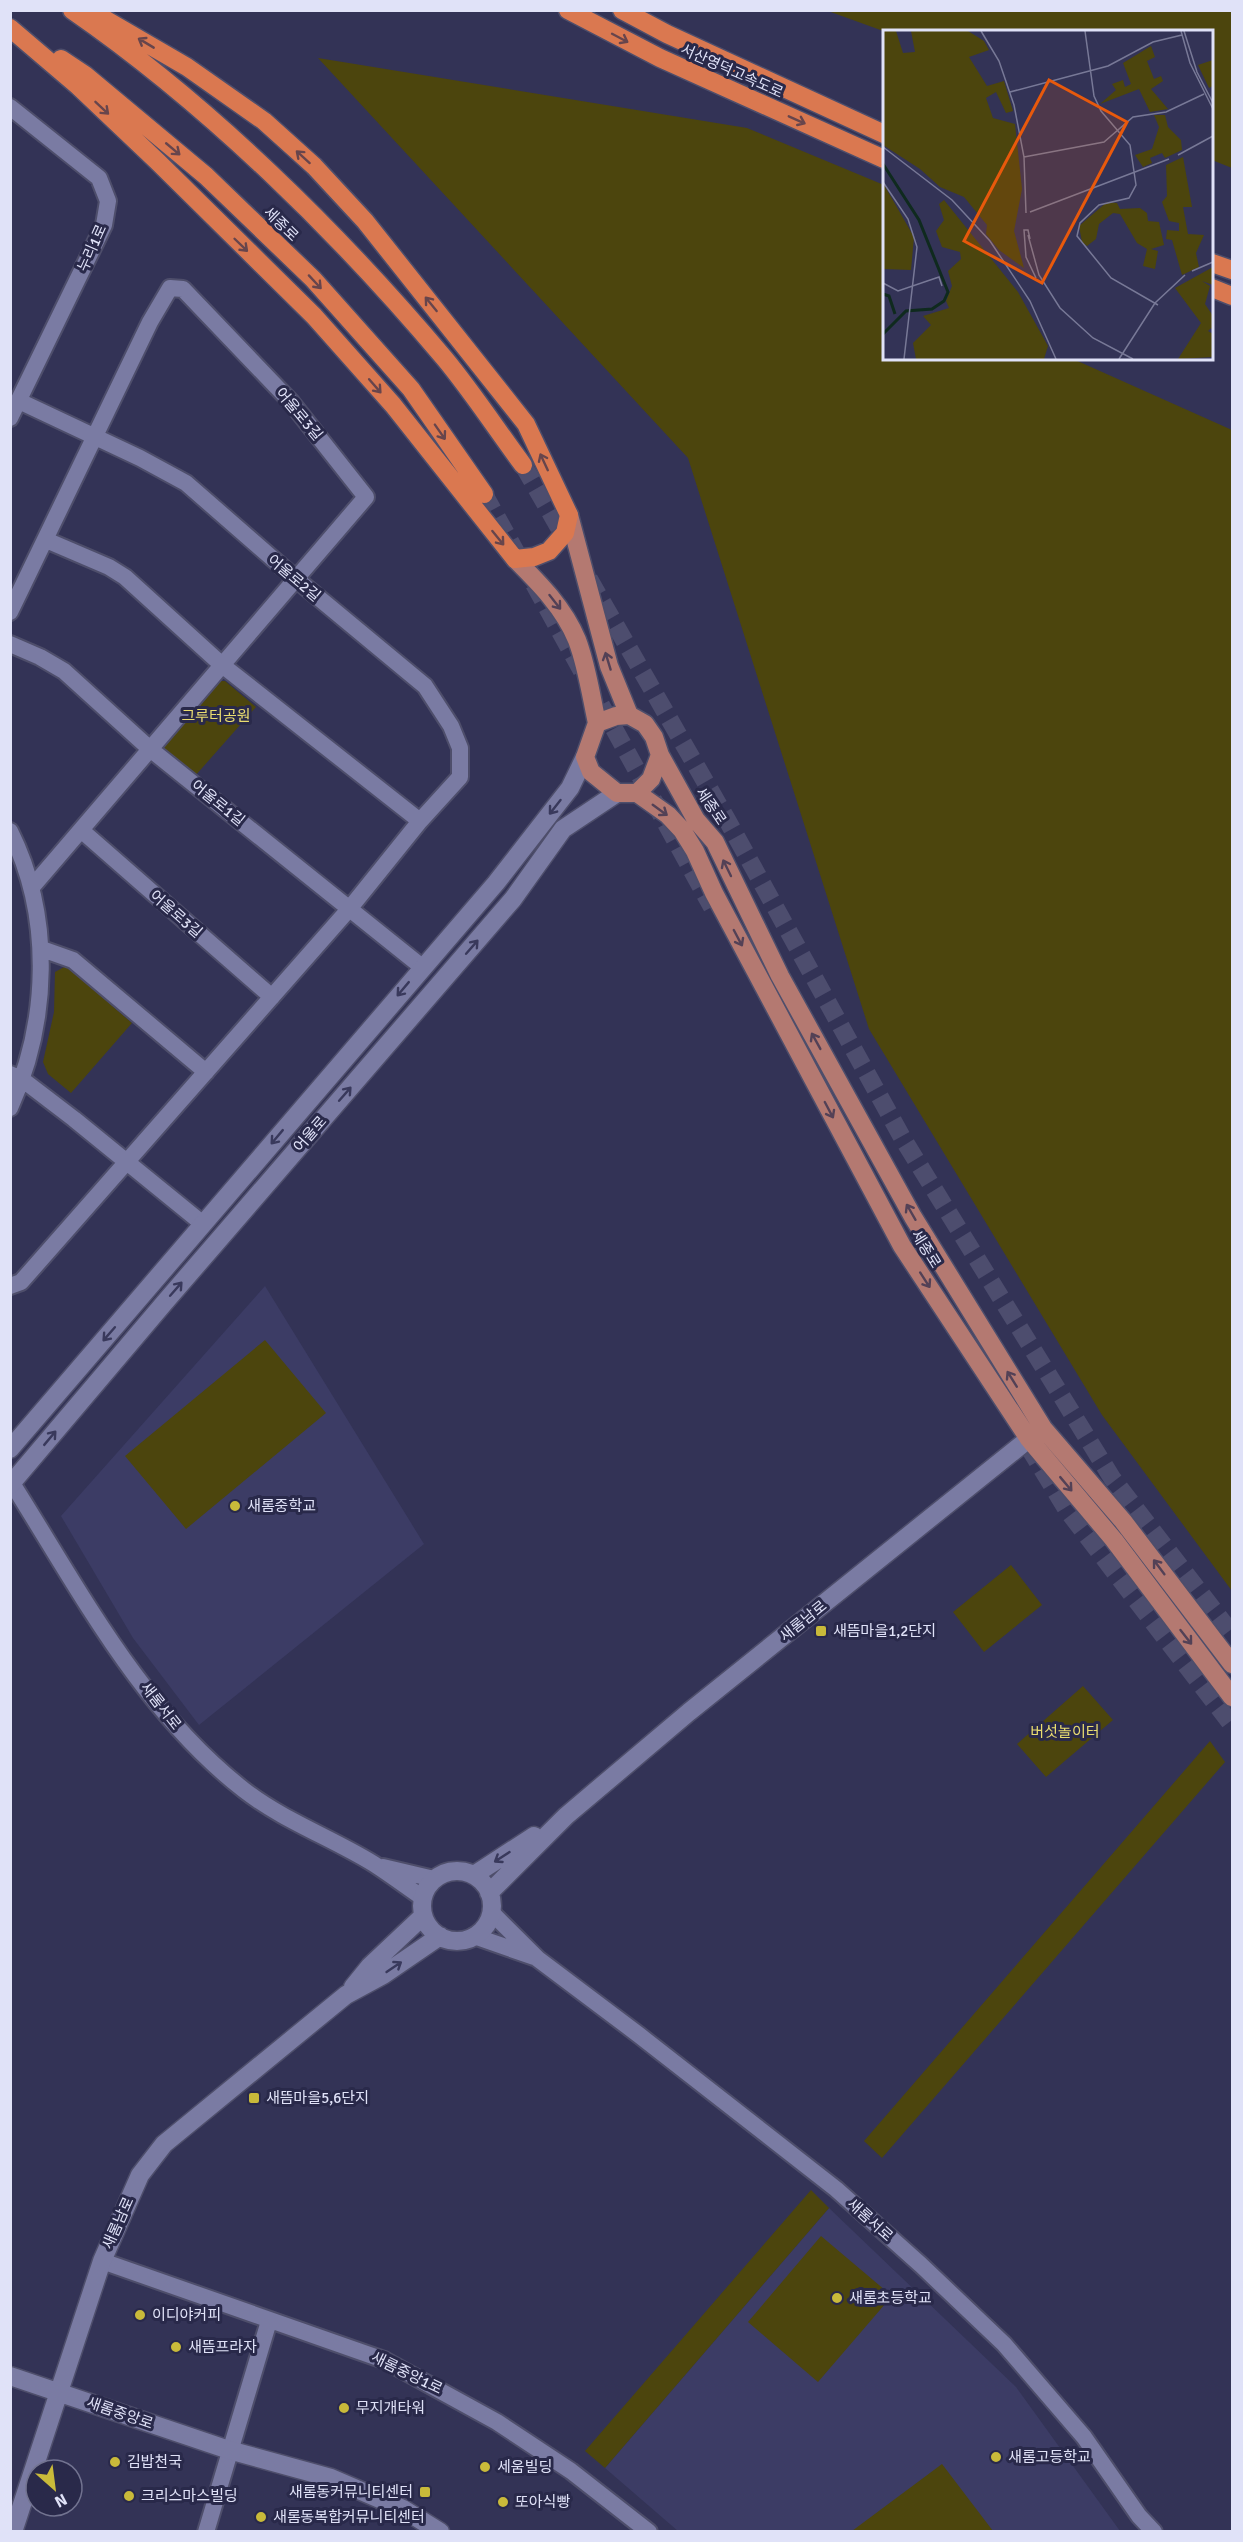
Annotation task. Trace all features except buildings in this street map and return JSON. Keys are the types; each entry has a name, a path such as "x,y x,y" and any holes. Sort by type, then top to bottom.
{"highway":[{"name":"세종로","path":"72,10 113,39 236,142 345,248 447,361 523,465"},
{"path":"10,26 78,86 158,162 314,316 393,405 515,559 534,557 549,551 565,533 568,515 526,424 365,221 314,166 264,121 187,67 89,10"},
{"name":"서산영덕고속도로","path":"568,10 660,58 883,158"},
{"name":"서산영덕고속도로","path":"622,10 883,133"},
{"name":"세종로","path":"10,26 85,75 206,176 313,279 411,389 484,494"},
{"path":"1213,263 1233,270"},
{"path":"1213,288 1233,296"}],"main road":[{"name":"세종로","path":"568,515 609,666 629,715 645,724 654,737 660,755 696,820 715,842 780,976 1036,1434 1123,1521 1233,1664"},
{"path":"515,559 544,588 561,610 577,640 597,723 585,757 591,772 617,793 637,793 651,778 660,755"},
{"path":"597,723 616,716 629,715"},
{"name":"세종로","path":"637,793 668,815 695,851 714,893 902,1246 1036,1434 1233,1697"}],"street":[{"name":"누리1로","path":"10,107 99,178 108,201 104,225 10,418"},
{"name":"어울로3길","path":"10,612 161,301 170,288 183,289 291,402 366,497 32,887"},
{"name":"어울로2길","path":"19,401 186,483 296,579 425,686 451,726 460,748 460,777 420,821 350,908"},
{"path":"46,540 109,567 125,577 222,665 420,821"},
{"name":"어울로1길","path":"10,644 40,657 64,672 150,748 422,967"},
{"name":"어울로","path":"10,1449 496,883 570,788 585,757"},
{"name":"어울로","path":"11,1482 513,900 563,829 617,793"},
{"name":"어울로3길","path":"81,830 272,997"},
{"path":"10,831 32,887 42,949 34,1029 17,1077 10,1108"},
{"path":"10,1286 21,1282 350,908"},
{"path":"42,949 73,960 206,1072"},
{"path":"17,1077 127,1161 203,1224"},
{"name":"새롬남로","path":"489,1893 566,1816 689,1712 1036,1434"},
{"name":"새롬서로","path":"11,1482 89,1607 168,1718 202,1755 246,1792 303,1828 374,1864"},
{"name":"새롬남로","path":"474,1875 566,1816"},
{"path":"374,1864 434,1879 453,1871 474,1875 483,1882 489,1893 491,1912 488,1922 474,1936 463,1940 451,1940 440,1936 433,1931 423,1907 374,1864"},
{"path":"423,1907 434,1879"},
{"name":"새롬남로","path":"346,1995 423,1907"},
{"path":"491,1912 538,1959"},
{"name":"새롬남로","path":"13,2532 102,2261 140,2175 164,2144 346,1995 382,1975 440,1936"},
{"path":"474,1936 538,1959"},
{"name":"새롬서로","path":"538,1959 639,2034 836,2188 921,2265 1004,2344 1084,2438 1139,2516 1154,2532"},
{"name":"새롬중앙1로","path":"102,2261 384,2360 462,2401 571,2471 649,2532"},
{"path":"206,2532 269,2321"},
{"name":"새롬중앙로","path":"10,2376 229,2450 331,2478 403,2510 440,2532"},
{"path":"1139,2516 1149,2532"}],"shaded area":[{"name":"새롬중학교","path":"265,1286 424,1544 199,1725 133,1638 61,1516"},
{"name":"새롬초등학교","path":"829,2208 1016,2387 1120,2531 678,2531 605,2468"}],"green space":[{"path":"828,11 1232,11 1232,168 1213,160 1213,30 883,31"},
{"path":"318,58 747,128 883,185 883,360 1075,360 1232,430 1232,1591 1102,1415 869,1029 688,458"},
{"name":"그루터공원","path":"213,681 225,681 256,707 195,776 165,750 162,741"},
{"path":"66,966 132,1023 71,1093 48,1074 43,1062 54,1012 55,972"},
{"path":"265,1340 326,1413 186,1529 125,1456"},
{"path":"1011,1565 1042,1605 984,1652 953,1612"},
{"name":"버섯놀이터","path":"1083,1686 1113,1720 1046,1777 1017,1744"},
{"path":"1210,1741 1225,1762 882,2158 864,2141"},
{"path":"811,2190 829,2208 605,2468 585,2451"},
{"path":"821,2236 892,2296 818,2382 748,2322"},
{"path":"942,2464 993,2531 852,2531"}],"tunnel":[{"path":"523,465 569,545"},
{"path":"484,494 516,552"},
{"path":"589,579 726,818 903,1139 1112,1478 1232,1634"},
{"path":"534,584 583,673"},
{"path":"601,705 712,907"},
{"path":"1028,1446 1067,1510 1232,1725"}],"place":[{"name":"새롬중학교","path":"235,1506"},
{"name":"새뜸마을1,2단지","path":"821,1631"},
{"name":"새뜸마을5,6단지","path":"254,2098"},
{"name":"새롬초등학교","path":"837,2298"},
{"name":"이디야커피","path":"140,2315"},
{"name":"새뜸프라자","path":"176,2347"},
{"name":"무지개타워","path":"344,2408"},
{"name":"새롬고등학교","path":"996,2457"},
{"name":"김밥천국","path":"115,2462"},
{"name":"세움빌딩","path":"485,2467"},
{"name":"새롬동커뮤니티센터","path":"425,2492"},
{"name":"크리스마스빌딩","path":"129,2496"},
{"name":"또아식빵","path":"503,2502"},
{"name":"새롬동복합커뮤니티센터","path":"261,2517"}]}
